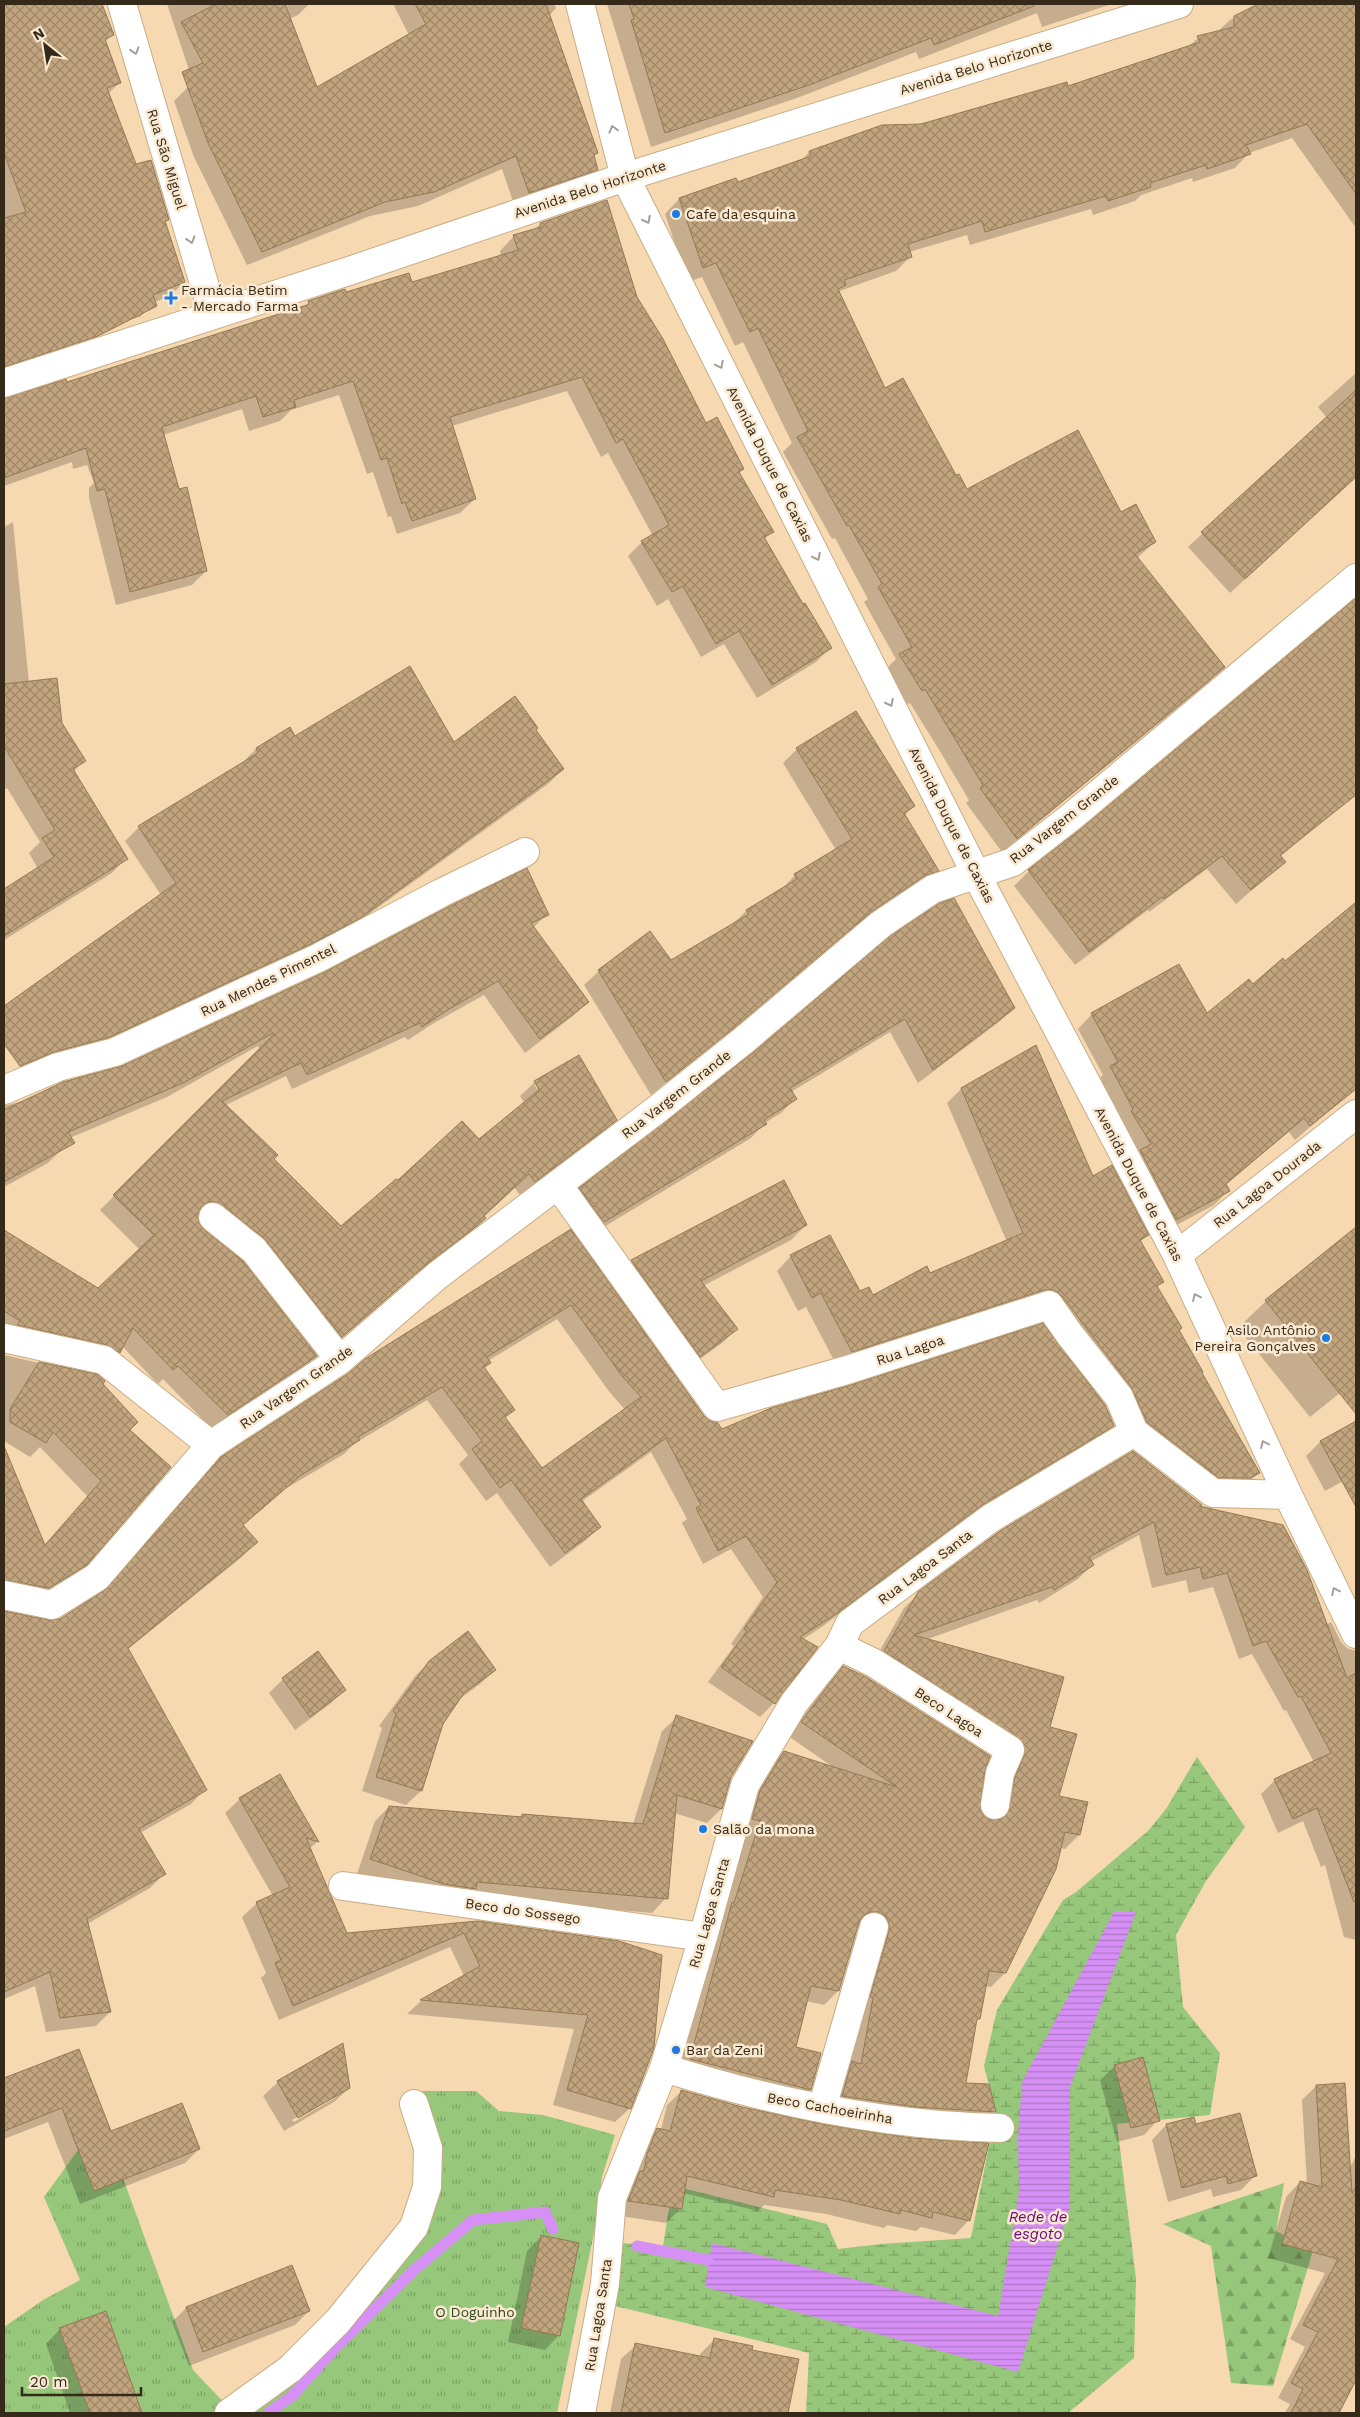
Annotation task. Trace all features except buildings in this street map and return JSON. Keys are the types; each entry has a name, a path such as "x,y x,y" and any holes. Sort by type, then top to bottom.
{"street":[{"name":"Rua São Miguel","path":"122,4 213,314"},
{"name":"Avenida Duque de Caxias","path":"580,4 625,176 977,876 1177,1254 1288,1495 1356,1634"},
{"name":"Avenida Belo Horizonte","path":"4,383 352,270 625,176 1179,4"},
{"name":"Rua Vargem Grande","path":"4,1595 52,1605 97,1577 211,1445 340,1360 438,1275 729,1052 881,924 933,889 977,876 1013,862 1064,823 1356,578"},
{"name":"Rua Mendes Pimentel","path":"4,1090 58,1067 123,1049 318,958 441,893 526,852"},
{"name":"Rua Lagoa Dourada","path":"1177,1254 1356,1114"},
{"name":"Rua Lagoa","path":"558,1184 717,1407 847,1370 1049,1305 1119,1397 1134,1432 1213,1492 1288,1495"},
{"path":"213,1216 254,1250 340,1360"},
{"path":"4,1338 104,1360 211,1445"},
{"name":"Rua Lagoa Santa","path":"581,2413 605,2284 612,2198 664,2068 745,1785 794,1703 838,1646 850,1623 991,1518 1134,1432"},
{"name":"Beco Lagoa","path":"838,1646 874,1663 1010,1750 1000,1774 995,1805"},
{"name":"Beco do Sossego","path":"343,1886 703,1937"},
{"path":"822,2108 874,1927"},
{"name":"Beco Cachoeirinha","path":"664,2068 728,2088 822,2108 943,2127 1000,2128"},
{"path":"229,2413 290,2369 338,2321 414,2227 427,2187 428,2148 414,2104"}],"green space":[{"path":"1197,1757 1245,1827 1206,1881 1176,1935 1183,2007 1220,2053 1210,2115 1117,2124 1136,2279 1134,2358 1068,2413 806,2413 809,2353 615,2306 621,2243 663,2246 669,2208 678,2187 827,2224 838,2249 971,2238 989,2145 1000,2128 984,2066 997,2010 1063,1900 1076,1892 1148,1831 1166,1809"},
{"name":"O Doguinho","path":"406,2091 476,2091 499,2111 543,2115 615,2135 602,2177 594,2233 557,2413 4,2413 4,2327 43,2300 80,2280 44,2197 101,2118 193,2370 232,2411 391,2256 428,2148"},
{"path":"1284,2183 1276,2231 1313,2250 1273,2386 1231,2383 1211,2246 1163,2224"}],"water":[{"name":"Rede de esgoto","path":"1114,1912 1136,1912 1070,2087 1070,2207 1018,2372 705,2287 712,2243 998,2316 1019,2191 1018,2138 1022,2082"}],"waterway":[{"path":"268,2413 292,2396 336,2347 413,2271 473,2220 545,2212 553,2229"},
{"path":"637,2246 708,2260"}],"place":[{"name":"Cafe da esquina","path":"676,214"},
{"name":"Farmácia Betim - Mercado Farma","path":"171,298"},
{"name":"Asilo Antônio Pereira Gonçalves","path":"1326,1338"},
{"name":"Salão da mona","path":"703,1829"},
{"name":"Bar da Zeni","path":"676,2050"}]}
